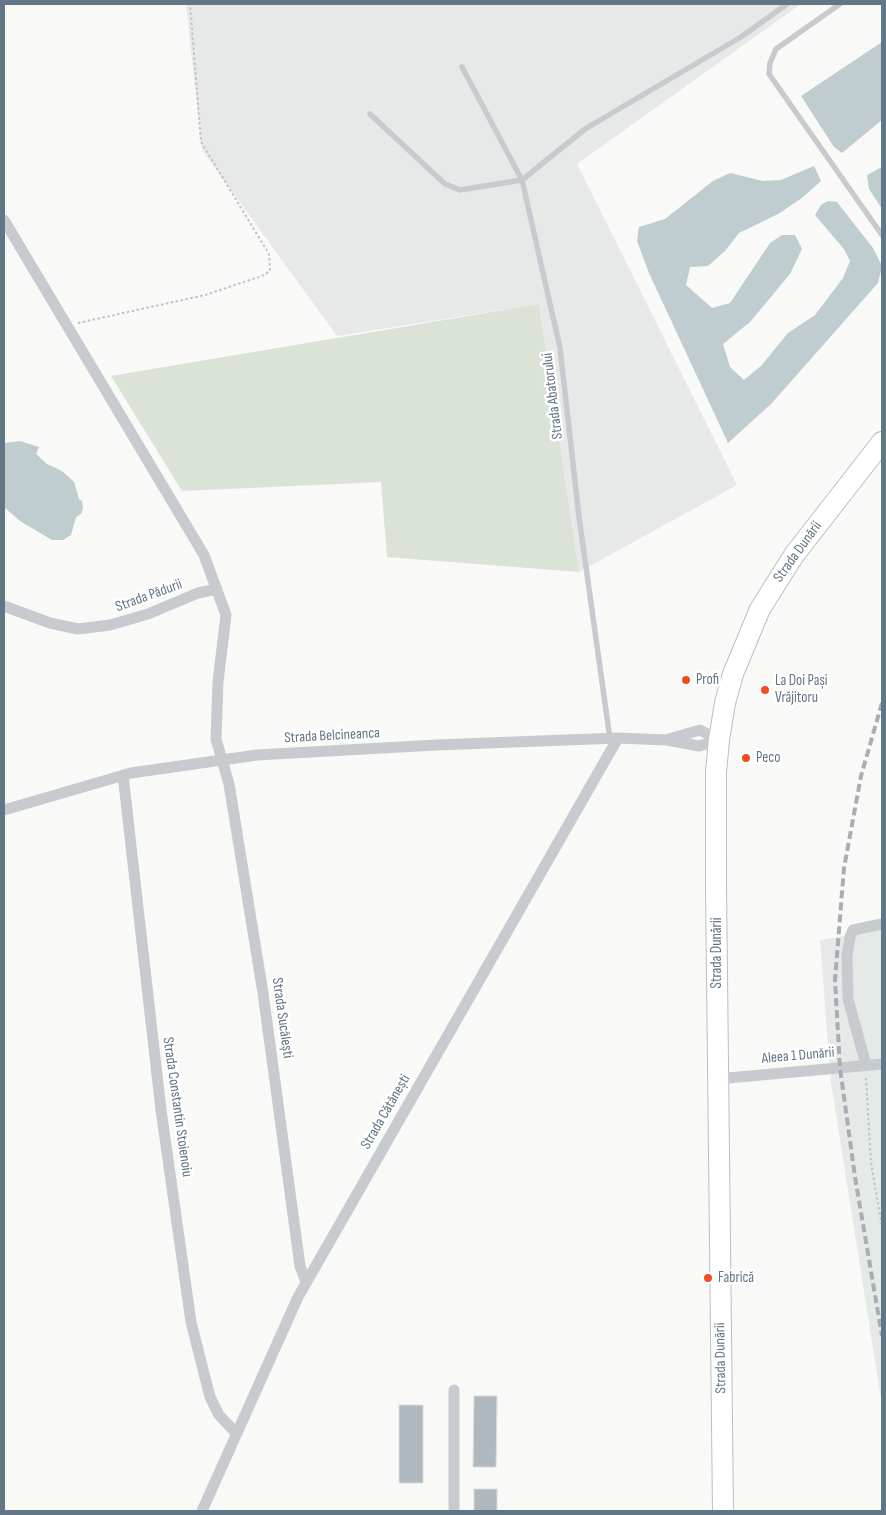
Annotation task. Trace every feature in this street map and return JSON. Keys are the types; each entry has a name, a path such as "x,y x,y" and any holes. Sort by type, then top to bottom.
{"highway":[{"name":"Strada Dunării","path":"723,1511 717,1079 716,772 719,740 725,703 733,674 760,609 794,556 882,442"}],"street":[{"name":"Strada Sucălești","path":"4,220 204,555 226,615 216,739 229,784 260,974 300,1266 306,1282"},
{"name":"Strada Pădurii","path":"4,606 50,623 78,629 110,625 148,614 198,594 217,589"},
{"name":"Strada Belcineanca","path":"4,810 123,775 222,758 436,744 614,739 668,740 699,746 719,740"},
{"name":"Strada Cătănești","path":"202,1511 306,1282 614,739"},
{"name":"Strada Constantin Stoienoiu","path":"123,775 160,1100 191,1322 210,1397 219,1416 236,1433"},
{"path":"866,1065 848,999 847,956 850,936 853,930 882,924"},
{"name":"Aleea 1 Dunării","path":"717,1079 882,1064"},
{"path":"454,1390 454,1511"}],"lane":[{"path":"370,114 445,184 460,190 522,180 585,129 740,37 787,4"},
{"path":"840,4 776,49 770,63 769,74 882,235"},
{"name":"Strada Abatorului","path":"462,67 522,180 560,348 579,517 614,739"}],"path":[{"path":"66,326 205,295 262,276 270,271 269,254 202,142 190,4"},
{"path":"866,1065 872,1163 882,1226"}],"shaded area":[{"path":"186,4 801,4 577,164 737,485 579,572 539,304 337,336 202,150"},
{"path":"882,42 882,120 842,153 834,147 801,96"},
{"path":"814,166 821,181 802,198 778,214 739,233 725,251 708,266 690,267 686,285 712,308 730,303 770,243 782,235 795,235 802,249 790,274 750,322 723,344 730,367 744,380 761,366 788,333 815,315 843,278 850,261 844,249 815,215 821,205 828,201 837,202 873,248 882,266 878,283 771,404 728,443 649,273 637,241 639,227 665,219 713,181 730,173 763,181 781,180"},
{"path":"880,168 882,169 882,209 869,189 867,175"},
{"path":"539,304 579,572 387,557 381,482 182,491 111,376"},
{"path":"20,441 39,447 36,454 47,464 62,471 74,482 83,508 81,514 76,517 71,535 63,540 52,540 20,521 4,507 4,443"},
{"path":"882,930 882,1405 831,1083 820,940"}],"building":[{"path":"474,1396 497,1396 496,1467 473,1467"},
{"path":"399,1405 423,1405 423,1483 399,1483"},
{"path":"474,1489 497,1489 497,1511 474,1511"}],"railway":[{"path":"882,703 861,776 844,868 835,980 840,1068 855,1177 882,1336"}],"place":[{"name":"Profi","path":"686,680"},
{"name":"La Doi Pași Vrăjitoru","path":"765,690"},
{"name":"Peco","path":"746,758"},
{"name":"Fabrică","path":"708,1278"}]}
